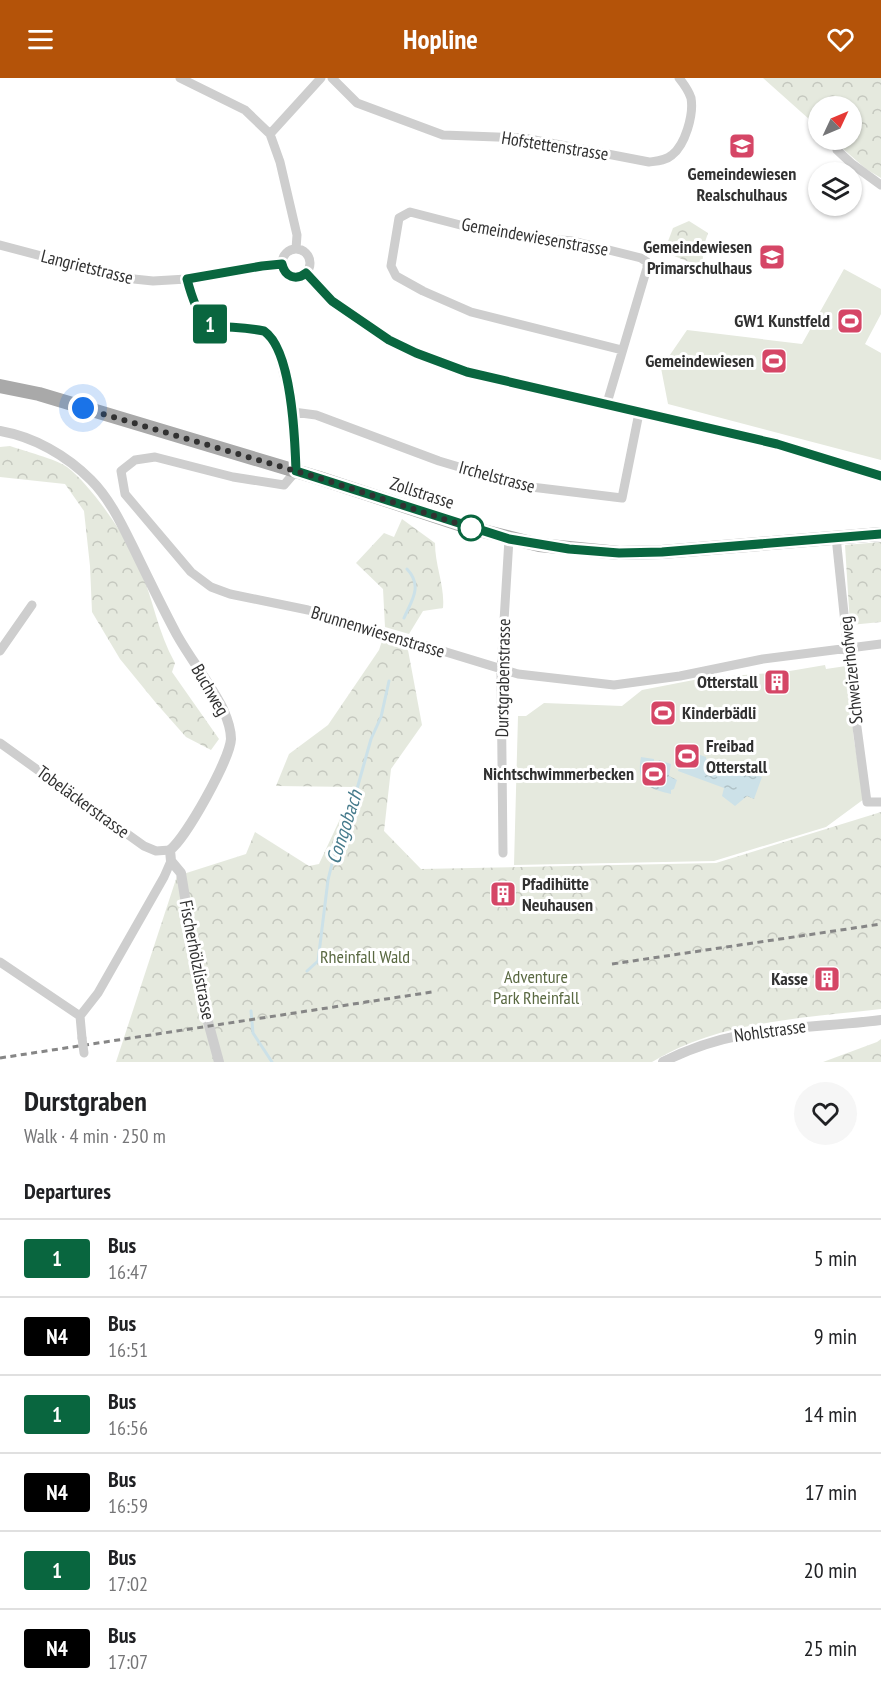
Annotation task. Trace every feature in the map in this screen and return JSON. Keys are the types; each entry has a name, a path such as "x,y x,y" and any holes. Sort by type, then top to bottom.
{"main road":[{"name":"Zollstrasse","path":"0,386 39,394 296,471 509,539 569,549 619,553 662,552 881,534"}],"street":[{"path":"180,78 245,110 270,134 297,235 296,249"},
{"path":"270,134 321,78"},
{"name":"Hofstettenstrasse","path":"332,78 357,103 443,135 524,138 649,162 663,160 672,155 682,141 691,115 691,98 679,78"},
{"path":"837,150 852,164 881,184"},
{"name":"Gemeindewiesenstrasse","path":"410,212 499,235 573,241 641,258 647,262 647,268 622,350 471,312 423,291 396,276 391,266 399,218 410,212"},
{"name":"Langrietstrasse","path":"0,245 124,278 166,281 282,264"},
{"path":"296,249 308,256 310,265 306,273 293,278 285,273 282,264 284,256 296,249"},
{"path":"306,273 332,301 389,340 467,372 777,444 881,476"},
{"path":"187,279 199,315 205,321 213,326 258,330 269,335 276,343 293,412 296,471"},
{"path":"607,403 622,350"},
{"name":"Irchelstrasse","path":"293,412 316,415 439,461 523,486 622,498 639,413"},
{"name":"Buchweg","path":"0,431 16,434 48,447 73,464 92,481 110,503 179,638 223,709 229,724 231,740 227,755 194,819 170,856 164,877 98,993 80,1016"},
{"name":"Brunnenwiesenstrasse","path":"296,471 284,485 233,477 155,457 135,460 121,471 124,494 191,573 211,587 230,594 308,610 501,670 529,676 614,685 680,676 763,659 881,644"},
{"name":"Schweizerhofweg","path":"836,537 867,802 881,802"},
{"name":"Durstgrabenstrasse","path":"503,853 501,670 509,539"},
{"path":"0,651 32,605"},
{"name":"Tobeläckerstrasse","path":"0,743 144,846 170,856"},
{"name":"Fischerhölzlistrasse","path":"170,856 181,873 201,996 219,1062"},
{"path":"0,962 80,1016 84,1058"},
{"name":"Nohlstrasse","path":"663,1062 703,1044 751,1032 881,1020"}],"green space":[{"path":"763,78 881,78 881,178 866,169 862,162 858,162 844,150 862,150 862,96 808,96 808,118"},
{"path":"689,221 708,233 704,245 702,267 664,252 673,228"},
{"name":"Gemeindewiesen","path":"844,269 881,289 881,314 865,344 881,353 881,460 668,404 661,368 687,330 802,344"},
{"path":"10,446 48,458 67,467 87,486 118,528 145,580 164,640 175,663 172,672 219,739 211,750 186,737 156,703 120,659 92,612 84,511 65,484 0,477 0,447"},
{"path":"402,519 435,543 443,600 443,608 423,611 409,634 385,627 383,589 356,563 384,533 394,537"},
{"path":"881,542 881,622 850,625 845,545"},
{"name":"Rheinfall Wald","path":"382,641 408,650 422,725 391,769 384,831 421,869 716,863 881,812 881,1009 763,1023 705,1038 678,1048 652,1062 116,1062 177,876 246,854 255,832 309,866 319,864 355,787 276,786 289,754 328,725 379,650"},
{"name":"Freibad Otterstall","path":"825,665 826,669 846,666 854,740 864,799 826,827 714,861 514,865 518,716 526,716 544,703 622,706 642,690 704,678 784,672"},
{"path":"881,1039 881,1062 823,1062 877,1042"}],"water":[{"path":"684,752 699,757 700,755 762,777 754,799 747,796 735,806 722,796 724,788 678,771"},
{"name":"Nichtschwimmerbecken","path":"641,757 654,759 658,763 659,760 671,764 669,776 677,780 671,794 655,790 645,784 640,774"}],"waterway":[{"name":"Congobach","path":"404,618 413,599 415,587 412,575 407,569"},
{"name":"Congobach","path":"307,971 318,961 328,880 341,827 357,789 371,739 381,717 389,681"},
{"name":"Congobach","path":"251,1011 253,1033 272,1062"}],"railway":[{"path":"612,964 881,924"},
{"path":"0,1058 432,992"}],"bus line":[{"name":"1","path":"881,476 777,444 467,372 389,340 332,301 306,273 293,278 285,273 282,264 187,279 191,297 199,315 205,321 213,326 264,331 276,343 293,412 296,471 509,539 569,549 619,553 662,552 881,534"}],"place":[{"name":"Gemeindewiesen Realschulhaus","path":"742,146"},
{"name":"Gemeindewiesen Primarschulhaus","path":"772,257"},
{"name":"GW1 Kunstfeld","path":"850,321"},
{"name":"Gemeindewiesen","path":"774,361"},
{"name":"Otterstall","path":"777,682"},
{"name":"Kinderbädli","path":"663,713"},
{"name":"Freibad Otterstall","path":"687,756"},
{"name":"Nichtschwimmerbecken","path":"654,774"},
{"name":"Pfadihütte Neuhausen","path":"503,894"},
{"name":"Kasse","path":"827,979"}],"route":[{"path":"83,408 319,478 471,528"}],"park label":[{"name":"Adventure Park Rheinfall","path":"536,987"}]}
